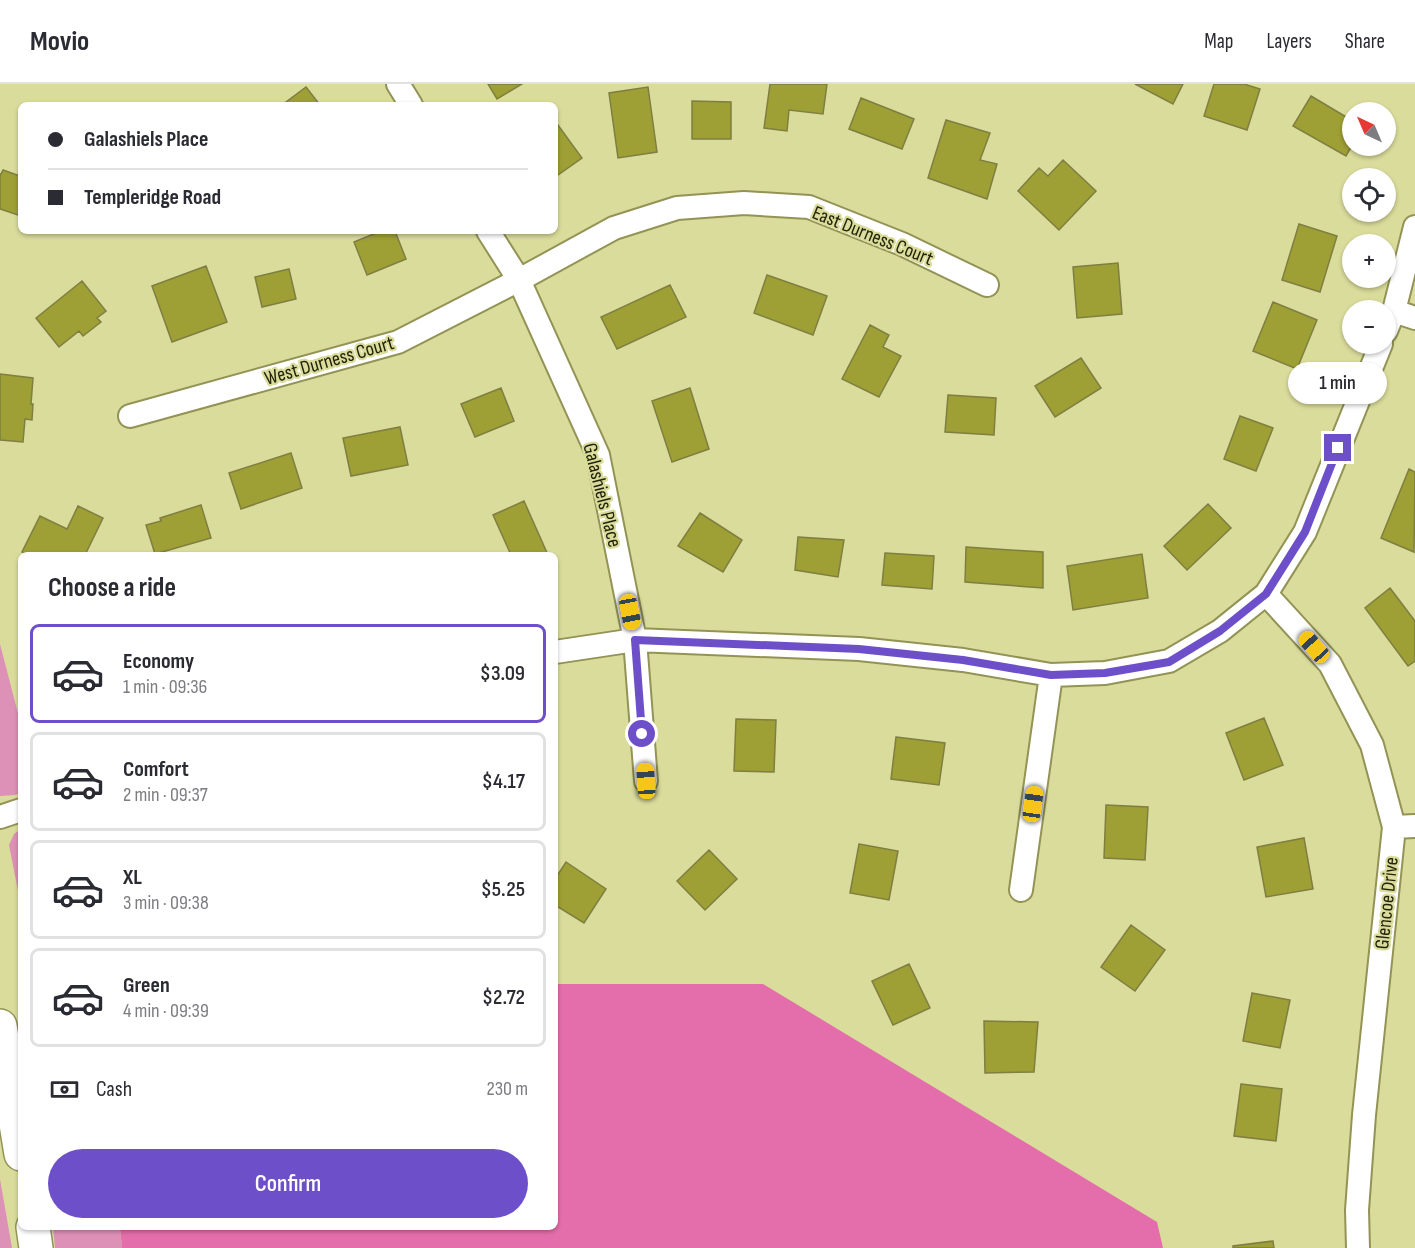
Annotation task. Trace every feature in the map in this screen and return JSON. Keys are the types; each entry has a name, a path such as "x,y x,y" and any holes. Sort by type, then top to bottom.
{"highway":[{"path":"0,1026 18,1136"},
{"path":"33,1230 36,1248"}],"street":[{"path":"398,84 409,102"},
{"name":"East Durness Court","path":"519,280 614,228 677,208 744,203 809,207 902,244 987,285"},
{"path":"1398,320 1415,227"},
{"name":"Galashiels Place","path":"490,234 519,280 598,455 635,640 646,781"},
{"name":"West Durness Court","path":"130,416 398,342 519,280"},
{"path":"558,652 635,640 859,649 963,660 1051,675 1105,673 1169,662 1220,631 1266,594 1305,532 1377,354"},
{"name":"Glencoe Drive","path":"1266,594 1330,664 1372,746 1404,827 1364,1115 1357,1210 1358,1248"},
{"path":"1022,890 1051,675"},
{"path":"0,817 18,811"}],"shaded area":[{"path":"0,644 18,713 18,794 0,796"},
{"path":"18,831 18,891 9,845"},
{"path":"558,984 763,984 1157,1222 1163,1248 122,1248 120,1230 558,1230"},
{"path":"0,1179 12,1248 0,1248"},
{"path":"53,1230 120,1230 122,1248 55,1248"}],"building":[{"path":"488,84 522,84 497,99"},
{"path":"770,84 827,84 823,114 789,110 787,131 764,128"},
{"path":"1135,84 1183,84 1173,104"},
{"path":"1214,84 1244,84 1260,89 1247,130 1204,116"},
{"path":"306,87 318,102 286,102"},
{"path":"648,87 657,152 618,158 609,93"},
{"path":"1311,96 1342,114 1342,154 1293,126"},
{"path":"861,98 914,119 902,149 849,129"},
{"path":"692,101 731,102 731,139 692,139"},
{"path":"946,120 990,133 980,160 997,164 987,199 928,178"},
{"path":"558,125 582,158 558,175"},
{"path":"1063,160 1096,191 1059,230 1018,191 1039,168 1048,176"},
{"path":"3,170 18,175 18,215 0,209"},
{"path":"1299,224 1337,236 1320,292 1282,280"},
{"path":"374,234 396,234 406,259 367,275 354,242"},
{"path":"1118,263 1122,314 1077,318 1073,267"},
{"path":"206,266 227,322 172,342 152,286"},
{"path":"289,269 296,299 262,307 255,277"},
{"path":"767,275 827,296 813,335 754,313"},
{"path":"82,281 106,311 97,318 101,322 83,336 79,331 59,347 36,318"},
{"path":"670,285 686,317 617,349 601,317"},
{"path":"1273,302 1317,320 1297,369 1253,351"},
{"path":"870,325 889,335 883,347 901,356 879,397 842,379"},
{"path":"1081,358 1101,388 1055,417 1035,386"},
{"path":"0,374 33,378 32,420 25,419 23,442 0,440"},
{"path":"501,388 514,421 475,437 461,404"},
{"path":"690,388 709,449 672,462 652,401"},
{"path":"948,395 996,398 994,435 945,432"},
{"path":"1240,416 1273,428 1256,471 1224,459"},
{"path":"400,427 408,465 351,476 343,438"},
{"path":"291,453 302,488 241,509 229,473"},
{"path":"1409,469 1415,472 1414,552 1381,538"},
{"path":"524,501 547,552 510,552 493,515"},
{"path":"1208,504 1231,528 1187,570 1164,546"},
{"path":"201,505 211,538 162,552 154,552 146,525 161,521 160,518"},
{"path":"78,506 103,518 86,552 22,552 40,516 67,529"},
{"path":"700,513 742,540 723,572 678,546"},
{"path":"798,537 844,540 838,577 795,570"},
{"path":"966,547 1043,552 1043,588 965,582"},
{"path":"885,553 934,556 932,589 882,585"},
{"path":"1142,554 1148,598 1073,610 1067,566"},
{"path":"1390,588 1415,621 1415,661 1408,666 1365,608"},
{"path":"1264,718 1283,765 1244,780 1226,733"},
{"path":"736,719 776,720 774,772 734,771"},
{"path":"896,737 945,743 939,785 891,779"},
{"path":"1106,805 1148,807 1145,860 1104,858"},
{"path":"1304,838 1313,889 1266,897 1257,847"},
{"path":"859,844 898,851 889,900 850,893"},
{"path":"709,850 737,879 705,910 677,881"},
{"path":"566,862 606,889 584,923 558,907 558,874"},
{"path":"1131,925 1165,950 1135,991 1101,967"},
{"path":"909,964 930,1008 893,1025 872,981"},
{"path":"1252,993 1290,1000 1280,1048 1243,1041"},
{"path":"984,1021 1038,1022 1034,1072 985,1073"},
{"path":"1241,1084 1282,1089 1276,1141 1234,1136"},
{"path":"1273,1241 1274,1248 1233,1248 1233,1246"}],"route":[{"path":"642,734 635,640 859,649 963,660 1051,675 1105,673 1169,662 1220,631 1266,594 1305,532 1338,448"}]}
